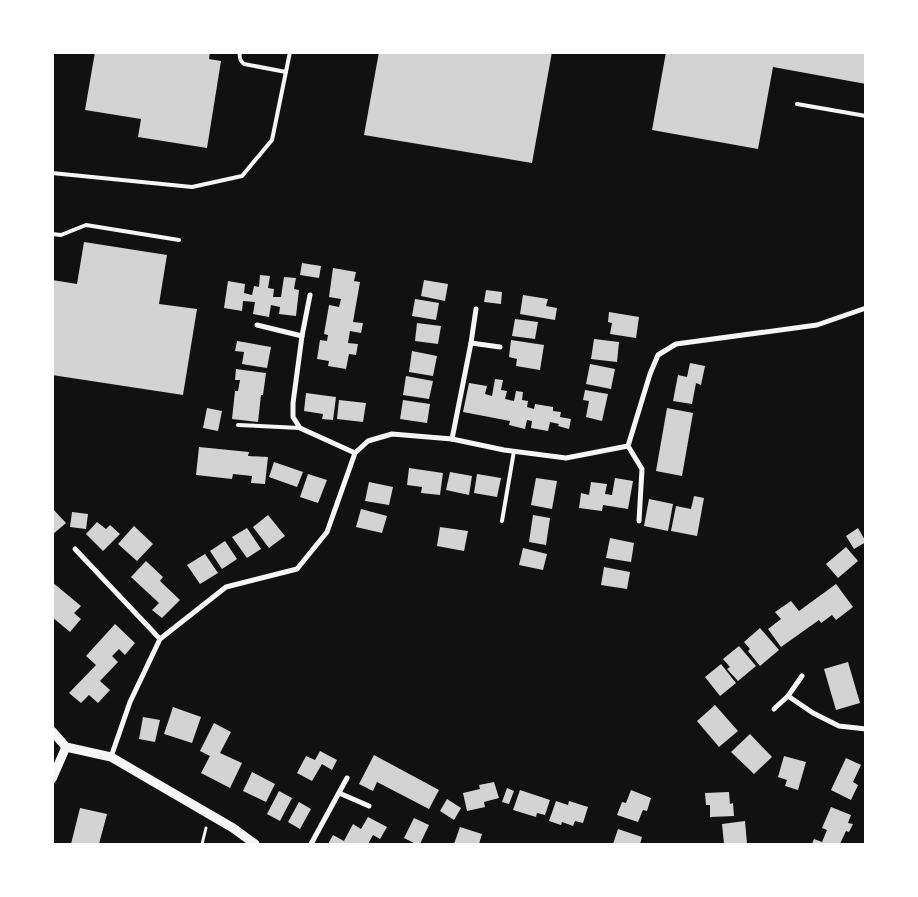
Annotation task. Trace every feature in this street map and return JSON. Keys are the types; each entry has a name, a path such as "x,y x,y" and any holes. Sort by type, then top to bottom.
{"street":[{"path":"310,295 302,336 293,403 293,417 300,428 355,452"},
{"path":"639,521 642,469 628,446 650,374 658,355 676,344 817,324 866,308"},
{"path":"452,439 476,309"},
{"path":"257,326 302,336"},
{"path":"471,343 500,347"},
{"path":"111,757 130,702 160,639 226,586 297,569 327,532 355,452 368,441 392,434 452,439 514,451 566,458 628,446"},
{"path":"75,548 160,639"},
{"path":"774,709 788,696 802,676"},
{"path":"788,696 813,713 839,726 866,729"},
{"path":"52,732 66,747 111,757 233,828 255,844"},
{"path":"52,779 66,747"},
{"path":"310,844 347,778"},
{"path":"339,793 369,806"}],"lane":[{"path":"240,52 240,61 244,64 286,72"},
{"path":"52,173 192,188 242,176 272,140 290,52"},
{"path":"797,104 866,116"},
{"path":"52,234 61,235 86,225 179,240"},
{"path":"238,425 300,428"},
{"path":"502,521 514,451"}],"building":[{"path":"95,52 210,52 209,59 221,61 207,148 138,137 141,119 85,110"},
{"path":"379,52 552,52 532,163 364,135"},
{"path":"666,52 866,52 866,84 773,67 758,149 652,130"},
{"path":"84,242 167,255 159,304 197,309 183,395 52,375 52,280 77,284"},
{"path":"302,263 321,266 319,278 300,275"},
{"path":"333,268 356,272 354,281 360,282 353,322 363,323 361,333 350,331 348,343 358,344 356,355 349,354 346,369 328,366 329,361 317,359 320,340 327,341 328,335 324,334 329,305 339,307 341,299 329,297"},
{"path":"260,275 270,276 268,288 274,289 273,297 281,297 284,277 296,278 294,289 299,290 296,316 279,314 280,307 271,305 269,317 253,314 255,302 243,301 242,311 224,308 228,281 245,284 244,293 252,295 254,286 259,287"},
{"path":"424,280 448,284 445,301 421,296"},
{"path":"486,290 502,292 501,304 484,302"},
{"path":"523,295 548,299 546,306 557,308 555,320 520,314"},
{"path":"415,299 439,303 436,320 412,316"},
{"path":"609,312 639,317 636,338 610,334 612,323 608,322"},
{"path":"515,319 538,322 535,339 512,336"},
{"path":"417,323 441,326 438,344 415,341"},
{"path":"594,339 619,342 617,362 591,359"},
{"path":"511,340 544,345 540,370 516,366 517,359 509,357"},
{"path":"237,341 271,347 267,368 242,364 244,352 235,351"},
{"path":"412,351 437,356 433,376 409,372"},
{"path":"690,363 705,366 701,385 696,383 692,404 673,401 678,375 687,377"},
{"path":"590,364 615,369 611,389 586,384"},
{"path":"236,369 266,373 258,422 232,419 235,391 238,391 240,380 235,380"},
{"path":"406,376 433,381 429,399 403,395"},
{"path":"495,379 503,380 501,390 507,391 505,399 514,401 516,391 523,392 522,400 528,401 527,407 534,409 535,404 553,407 553,411 561,412 560,417 571,419 569,429 550,422 548,431 531,428 532,421 527,420 525,429 509,425 510,421 463,412 469,383 487,386 485,394 492,396"},
{"path":"585,390 608,394 602,421 586,417 589,401 583,400"},
{"path":"306,393 336,397 333,420 322,419 323,414 304,411"},
{"path":"339,400 366,403 363,422 337,419"},
{"path":"403,400 430,404 427,423 400,419"},
{"path":"207,408 222,411 218,431 203,428"},
{"path":"667,408 693,413 682,476 656,471"},
{"path":"199,447 249,452 248,456 268,457 265,484 251,483 252,476 233,474 232,479 196,475"},
{"path":"274,462 303,472 297,487 269,477"},
{"path":"409,468 443,473 440,495 421,493 422,487 407,485"},
{"path":"450,472 472,476 469,495 446,490"},
{"path":"308,474 327,480 318,503 300,497"},
{"path":"477,474 501,478 497,497 474,493"},
{"path":"536,478 557,481 552,509 531,505"},
{"path":"615,478 633,481 628,509 603,505 602,511 579,508 581,493 589,495 591,482 607,484 605,494 612,495"},
{"path":"369,482 393,487 389,505 365,501"},
{"path":"694,496 704,498 697,536 671,531 676,506 691,509"},
{"path":"649,499 673,504 668,531 644,526"},
{"path":"52,508 66,523 52,535"},
{"path":"361,509 387,516 382,533 356,527"},
{"path":"72,512 88,514 86,529 70,527"},
{"path":"268,515 285,536 269,548 253,527"},
{"path":"533,515 550,518 546,545 529,542"},
{"path":"97,522 106,529 110,525 120,534 103,551 86,534"},
{"path":"134,526 153,544 137,561 118,544"},
{"path":"440,527 468,531 464,551 437,546"},
{"path":"247,528 261,549 247,558 232,537"},
{"path":"858,528 866,542 854,549 846,536"},
{"path":"610,538 634,543 631,562 606,558"},
{"path":"225,541 237,559 222,569 210,551"},
{"path":"846,547 858,561 838,578 826,564"},
{"path":"523,548 547,554 543,570 519,565"},
{"path":"205,554 218,573 200,584 187,565"},
{"path":"146,561 163,577 160,581 180,600 162,618 152,610 159,603 131,577"},
{"path":"604,567 630,572 627,589 601,585"},
{"path":"52,582 81,606 74,613 81,619 70,632 52,617"},
{"path":"836,584 853,607 836,620 832,615 821,623 819,620 781,647 768,629 781,619 775,612 791,601 799,611"},
{"path":"115,624 135,643 125,655 119,649 112,656 118,662 100,681 110,690 98,703 89,695 81,703 69,693 96,665 86,656"},
{"path":"760,628 779,650 760,666 748,651 750,649 744,642"},
{"path":"739,646 756,666 738,681 727,669 730,667 723,659"},
{"path":"848,662 860,703 836,710 824,669"},
{"path":"721,664 736,683 720,696 705,677"},
{"path":"715,705 738,731 719,747 697,721"},
{"path":"173,707 201,717 192,743 164,734"},
{"path":"143,717 160,720 155,742 139,739"},
{"path":"214,723 231,732 220,753 242,763 230,788 201,773 210,756 200,751"},
{"path":"750,734 772,757 754,774 731,752"},
{"path":"320,751 337,760 332,770 322,764 312,781 297,773 306,756 315,760"},
{"path":"374,755 439,790 429,809 377,782 373,791 359,784"},
{"path":"784,756 806,762 798,790 785,786 787,780 778,777"},
{"path":"846,758 861,765 853,782 858,785 851,800 831,790"},
{"path":"252,772 275,784 266,802 243,791"},
{"path":"494,782 499,798 484,802 485,807 467,811 463,793 480,789 479,785"},
{"path":"507,788 514,791 509,804 502,802"},
{"path":"520,790 550,800 545,815 537,813 536,817 513,810"},
{"path":"631,790 651,798 647,811 643,810 638,822 617,815 622,802 626,803"},
{"path":"279,791 292,798 280,821 267,814"},
{"path":"729,792 730,804 733,803 734,816 710,817 710,805 706,805 705,793"},
{"path":"447,799 461,808 454,820 440,811"},
{"path":"556,801 568,805 569,801 588,807 583,823 575,821 573,826 562,822 561,825 549,821"},
{"path":"299,802 311,809 300,829 288,822"},
{"path":"831,807 851,815 848,823 853,824 849,832 846,831 840,844 812,844 814,839 822,842 827,830 822,828"},
{"path":"80,808 107,814 99,844 71,844"},
{"path":"368,817 387,827 380,839 373,835 368,844 328,844 333,835 344,841 353,824 361,829"},
{"path":"414,818 429,825 420,844 404,838"},
{"path":"745,821 747,844 724,844 722,824"},
{"path":"460,827 482,834 479,844 454,844"},
{"path":"618,829 642,837 640,844 613,844"}]}
